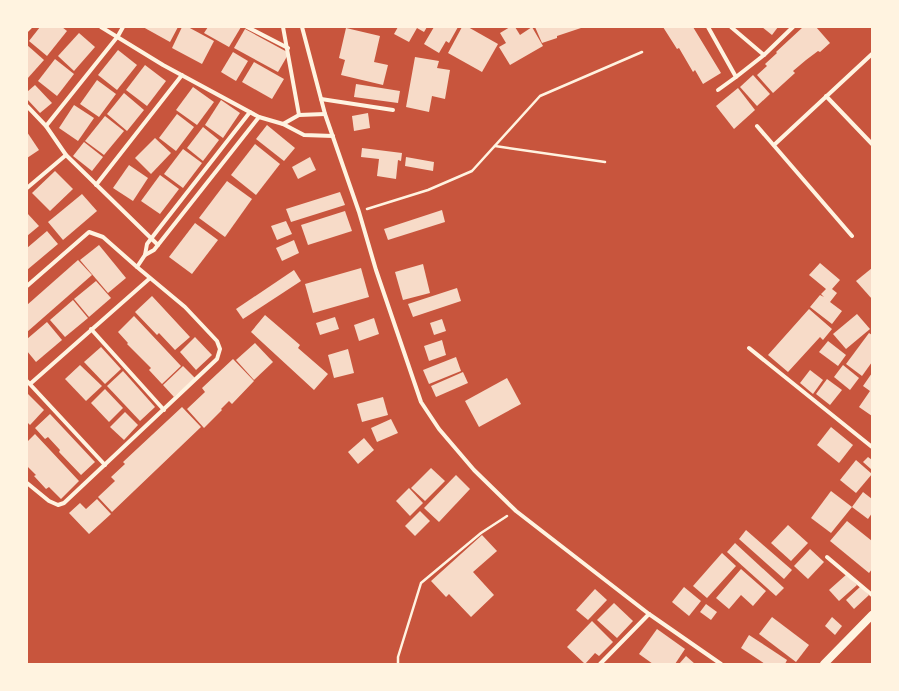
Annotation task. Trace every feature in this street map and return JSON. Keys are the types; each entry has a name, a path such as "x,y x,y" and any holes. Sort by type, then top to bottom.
{"main road":[{"path":"824,664 872,615"}],"street":[{"path":"27,30 30,27"},
{"path":"101,27 182,75 259,117 283,124 304,135 333,136"},
{"path":"46,126 118,36 123,27"},
{"path":"247,27 288,48"},
{"path":"284,27 299,115"},
{"path":"302,27 325,114 359,212 376,270 421,402 439,429 474,470 516,510 649,614 721,664"},
{"path":"708,27 736,77"},
{"path":"731,27 764,55"},
{"path":"718,90 764,55 793,27"},
{"path":"774,145 872,54"},
{"path":"96,185 182,75"},
{"path":"826,96 872,144"},
{"path":"321,99 393,110"},
{"path":"27,106 46,126 66,155 158,245"},
{"path":"146,255 147,244 151,238 250,112"},
{"path":"283,124 299,115 325,114"},
{"path":"137,267 146,255 154,250 259,117"},
{"path":"757,126 852,236"},
{"path":"27,188 66,155"},
{"path":"27,286 89,232 103,237 149,279 185,307 217,341 220,349 219,356 215,362 64,503 58,505 49,501 27,483"},
{"path":"105,465 28,382 149,279"},
{"path":"91,329 164,410"},
{"path":"749,348 872,446"},
{"path":"827,558 872,595"},
{"path":"600,664 649,614"}],"path":[{"path":"359,212 428,190 472,171 540,96 642,52"},
{"path":"494,146 605,162"},
{"path":"398,664 398,657 421,583 481,533 516,510"}],"building":[{"path":"40,27 62,27 67,31 47,56 29,41"},
{"path":"143,27 178,27 170,42"},
{"path":"182,27 188,27 214,41 202,64 172,48"},
{"path":"208,27 241,27 229,47 204,33"},
{"path":"398,27 427,27 424,32 417,28 409,42 394,34"},
{"path":"434,27 458,27 449,43 446,41 439,53 424,44"},
{"path":"462,27 468,27 498,44 482,72 448,53"},
{"path":"510,27 515,27 520,35 532,27 543,46 510,65 499,47 506,43 500,33"},
{"path":"535,27 584,27 557,36 557,38 542,43"},
{"path":"663,27 693,27 721,73 703,84 695,70 693,72 679,48 677,49"},
{"path":"762,27 778,27 772,35"},
{"path":"803,27 816,27 830,43 793,71 795,73 773,93 757,75 767,66 765,64 777,53 776,52"},
{"path":"346,28 380,36 374,62 388,65 383,85 341,75 345,60 339,58"},
{"path":"245,29 289,53 278,72 234,48"},
{"path":"79,33 95,47 74,71 58,56"},
{"path":"27,45 44,60 27,79"},
{"path":"118,50 137,65 117,90 98,75"},
{"path":"233,52 248,61 236,81 221,72"},
{"path":"415,57 439,61 437,68 450,70 445,99 432,96 429,112 406,107"},
{"path":"55,59 74,74 57,96 38,81"},
{"path":"254,62 284,79 272,99 242,82"},
{"path":"145,65 166,81 147,106 126,90"},
{"path":"753,75 770,94 757,106 740,87"},
{"path":"97,80 116,94 99,117 80,104"},
{"path":"356,84 400,91 398,103 354,97"},
{"path":"35,85 52,103 40,113 27,99 27,92"},
{"path":"193,87 214,102 197,125 176,110"},
{"path":"738,88 755,110 734,129 716,106"},
{"path":"124,93 144,110 127,131 107,114"},
{"path":"221,100 240,113 223,138 205,125"},
{"path":"74,105 94,118 78,141 59,128"},
{"path":"368,113 370,128 354,131 352,116"},
{"path":"177,114 194,127 176,151 159,138"},
{"path":"105,116 124,131 104,155 85,141"},
{"path":"267,125 295,148 284,161 256,139"},
{"path":"203,127 219,140 203,161 187,148"},
{"path":"27,132 39,150 27,158"},
{"path":"155,138 171,153 151,174 135,158"},
{"path":"84,142 103,157 92,171 73,156"},
{"path":"255,144 280,164 256,195 231,175"},
{"path":"362,148 402,153 401,161 398,160 396,179 377,176 379,159 361,157"},
{"path":"183,149 202,163 183,188 164,174"},
{"path":"310,157 316,170 298,179 292,167"},
{"path":"406,157 434,162 433,171 405,166"},
{"path":"129,165 148,178 133,201 113,188"},
{"path":"55,171 73,189 50,211 32,193"},
{"path":"160,175 179,189 160,214 141,201"},
{"path":"227,181 252,199 225,237 199,218"},
{"path":"340,192 345,205 291,222 286,209"},
{"path":"82,194 97,211 63,240 48,222"},
{"path":"442,210 445,222 388,240 384,229"},
{"path":"345,211 352,231 308,245 301,225"},
{"path":"27,213 39,226 27,236"},
{"path":"286,221 292,234 277,240 271,226"},
{"path":"195,223 218,240 192,274 169,257"},
{"path":"47,231 58,244 27,270 27,248"},
{"path":"294,240 299,253 282,261 276,248"},
{"path":"99,245 126,278 108,293 80,260"},
{"path":"78,260 92,275 27,332 27,305"},
{"path":"820,263 840,280 832,289 837,293 830,302 842,311 832,324 810,307 820,295 824,297 821,294 826,289 809,275"},
{"path":"423,264 430,293 403,300 395,272"},
{"path":"361,268 369,297 313,313 305,284"},
{"path":"872,268 872,299 856,281"},
{"path":"294,270 301,281 243,319 236,309"},
{"path":"96,281 111,298 89,317 74,299"},
{"path":"457,288 461,301 413,317 408,304"},
{"path":"152,296 190,337 175,350 159,333 157,335 135,312"},
{"path":"73,300 88,318 65,337 50,320"},
{"path":"809,309 832,329 823,340 820,337 788,372 768,355"},
{"path":"857,314 870,329 846,349 833,334"},
{"path":"265,315 300,345 298,348 328,374 314,390 251,332"},
{"path":"134,316 181,366 162,384 149,370 151,368 127,344 128,343 118,332"},
{"path":"335,317 339,329 320,335 316,323"},
{"path":"374,318 379,334 359,341 354,325"},
{"path":"442,319 446,331 434,335 430,323"},
{"path":"47,322 62,340 36,362 27,351 27,339"},
{"path":"869,333 872,335 872,362 862,376 846,364"},
{"path":"195,337 212,355 196,370 180,352"},
{"path":"442,340 446,355 429,361 424,346"},
{"path":"828,341 846,355 838,366 819,352"},
{"path":"255,343 273,362 254,380 236,360"},
{"path":"101,347 121,369 105,384 84,362"},
{"path":"348,349 354,373 334,378 328,355"},
{"path":"456,357 461,371 429,384 423,370"},
{"path":"233,359 254,381 232,404 229,401 204,428 187,409 205,392 202,388"},
{"path":"80,365 102,386 86,401 65,379"},
{"path":"843,365 859,378 850,390 834,377"},
{"path":"183,366 195,378 174,397 163,385"},
{"path":"810,370 823,380 813,394 800,383"},
{"path":"123,371 155,407 140,421 107,386"},
{"path":"463,372 468,383 436,397 431,386"},
{"path":"872,373 872,416 859,407 870,391 863,386"},
{"path":"507,378 521,404 479,427 465,401"},
{"path":"827,379 842,390 830,405 816,394"},
{"path":"105,389 123,408 109,422 91,403"},
{"path":"27,393 44,410 30,425 27,422"},
{"path":"383,397 388,415 362,422 357,404"},
{"path":"182,407 201,427 112,512 98,497 115,481 111,477 125,464 123,462"},
{"path":"125,412 138,425 124,440 110,427"},
{"path":"50,414 95,462 81,475 59,452 60,450 48,437 45,439 35,428"},
{"path":"391,419 398,433 377,442 371,428"},
{"path":"831,427 853,445 839,463 817,445"},
{"path":"35,434 79,481 61,499 49,487 46,489 34,476 36,475 27,466 27,442"},
{"path":"364,438 374,450 358,464 348,452"},
{"path":"868,457 872,460 872,470 863,462"},
{"path":"856,460 872,474 856,493 840,480"},
{"path":"431,468 445,481 425,501 411,488"},
{"path":"456,475 470,489 439,522 424,508"},
{"path":"409,488 423,503 410,516 396,501"},
{"path":"831,491 852,507 831,533 811,518"},
{"path":"863,492 872,499 872,513 868,519 852,507"},
{"path":"97,499 111,514 89,534 69,513 80,503 86,509"},
{"path":"420,511 430,521 415,536 405,526"},
{"path":"847,521 872,541 872,569 869,573 830,541"},
{"path":"788,525 808,543 791,561 771,543"},
{"path":"746,530 792,570 784,579 739,539"},
{"path":"482,535 497,551 473,572 494,595 471,617 449,594 446,597 431,581"},
{"path":"735,543 784,588 776,596 727,552"},
{"path":"810,549 824,562 808,579 794,566"},
{"path":"722,553 736,566 707,598 693,586"},
{"path":"741,569 766,591 753,606 741,595 729,609 716,598"},
{"path":"847,574 857,585 839,601 829,590"},
{"path":"861,586 869,595 854,609 846,600"},
{"path":"684,587 701,601 689,616 672,602"},
{"path":"595,589 607,600 588,620 576,610"},
{"path":"614,603 633,621 617,638 597,620"},
{"path":"706,604 717,612 711,620 700,612"},
{"path":"772,617 809,645 796,662 759,634"},
{"path":"832,617 842,626 835,635 825,626"},
{"path":"592,621 613,642 599,656 595,653 585,664 567,647"},
{"path":"657,629 685,649 675,664 653,664 639,654"},
{"path":"749,635 787,660 785,664 765,664 741,648"},
{"path":"686,656 695,664 679,664"}]}
